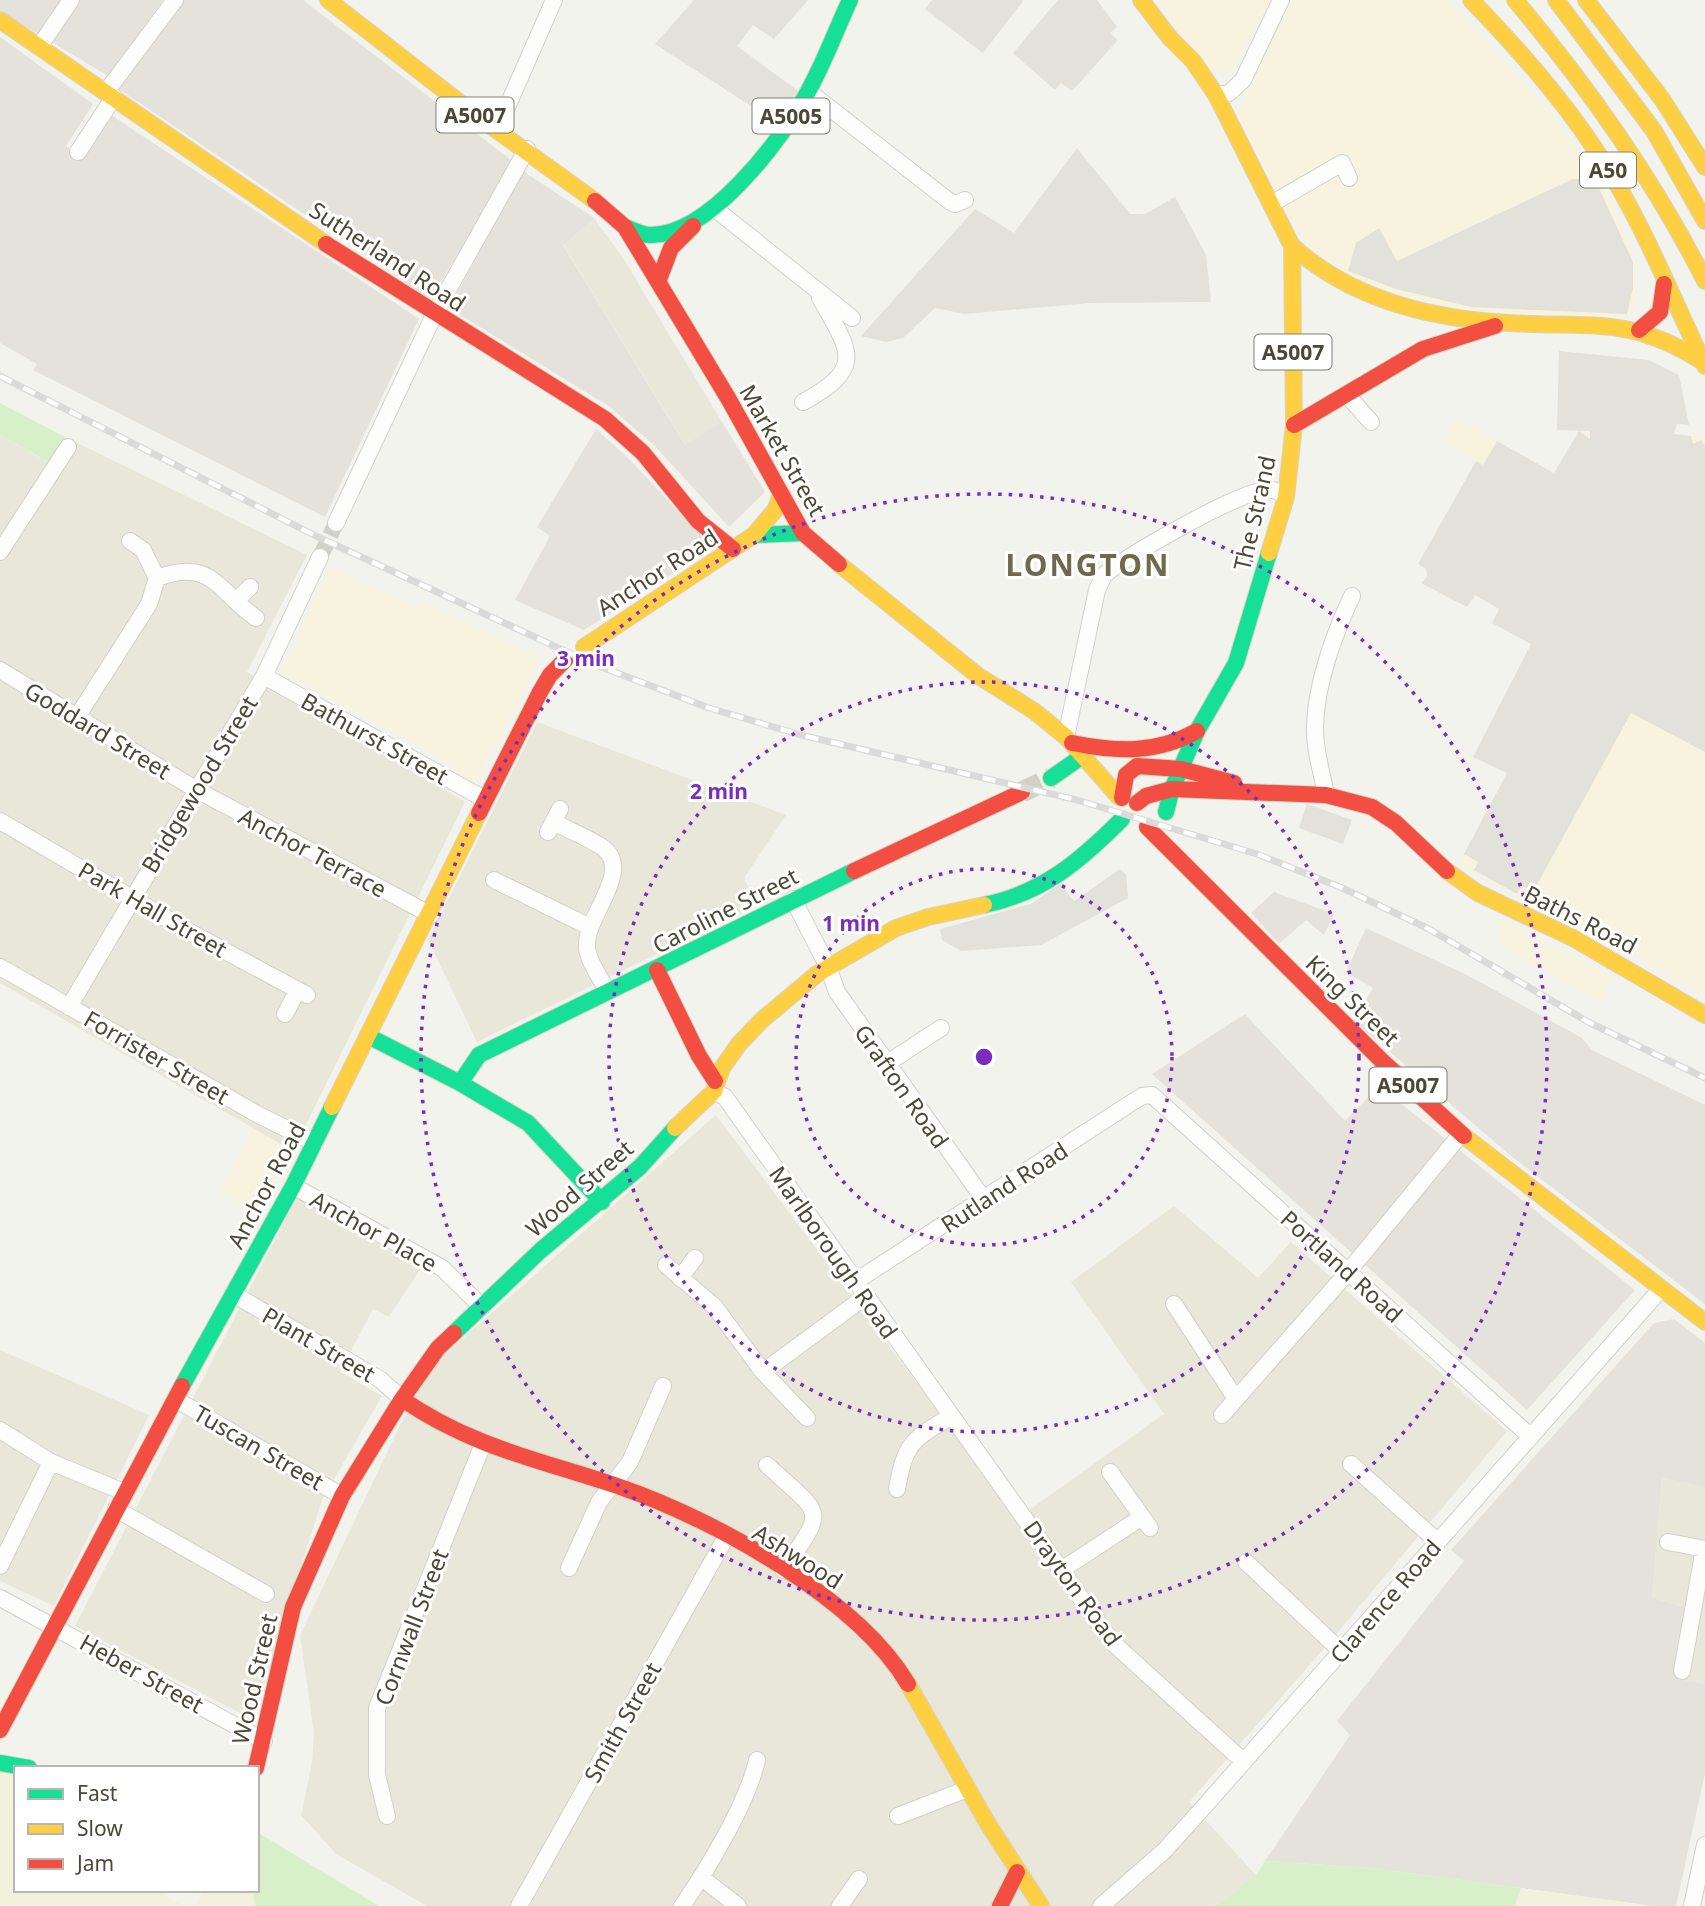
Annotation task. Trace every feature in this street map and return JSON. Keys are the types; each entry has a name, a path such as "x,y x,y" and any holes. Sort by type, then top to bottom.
{"main road":[{"name":"A5007","path":"328,0 497,130 527,149 625,227"},
{"name":"The Strand","path":"1141,0 1170,38 1194,61 1216,95 1273,203 1292,246 1294,425 1286,497 1236,663 1222,692 1197,731"},
{"name":"A50","path":"1471,0 1530,61 1600,156 1633,215 1704,364"},
{"name":"A50","path":"1515,0 1610,116 1657,190 1705,281"},
{"name":"A50","path":"1556,0 1654,131 1705,221"},
{"path":"1586,0 1662,99 1705,166"},
{"name":"A5005","path":"658,282 671,248 769,150 808,92 843,3"},
{"name":"Sutherland Road","path":"0,20 319,240 605,419 643,453 698,521 733,550"},
{"name":"A5005","path":"625,227 651,235 674,230 710,211"},
{"name":"Market Street","path":"625,227 803,533 880,600 977,674 1034,711 1074,745"},
{"path":"1292,246 1317,268 1366,293 1433,312 1508,323 1639,330 1672,342 1704,364"},
{"path":"1639,330 1659,318 1665,300 1664,284"},
{"path":"1423,349 1433,312"},
{"path":"1294,425 1423,349 1508,323"},
{"name":"Anchor Road","path":"584,647 754,535 776,509 781,493"},
{"name":"Anchor Road","path":"754,535 803,533"},
{"name":"Anchor Road","path":"0,1730 175,1399 293,1186 370,1037 540,692 550,674 566,659"},
{"name":"A5007","path":"1166,812 1172,789 1197,731"},
{"path":"1051,778 1074,745 1100,750 1166,748 1197,731"},
{"name":"A5007","path":"1074,745 1126,799"},
{"path":"1137,766 1181,769 1259,790 1218,792 1172,789 1126,799 1126,775 1137,766"},
{"name":"Baths Road","path":"1259,790 1326,795 1372,807 1396,823 1437,864 1478,893 1573,938 1705,1015"},
{"name":"Caroline Street","path":"460,1083 479,1055 607,991 657,970 793,899 1022,792"},
{"name":"Wood Street","path":"258,1766 293,1607 342,1496 402,1399 438,1348 540,1251 603,1202 677,1130 715,1086 735,1048 768,1013 828,967 897,928 1027,893 1079,860 1122,819"},
{"name":"King Street","path":"1147,827 1167,849 1177,854 1291,972 1461,1133 1705,1322"},
{"name":"A5007","path":"1169,834 1177,854"},
{"path":"657,970 715,1086"},
{"path":"370,1037 460,1083 528,1123 603,1202"},
{"name":"Ashwood","path":"402,1399 431,1421 483,1444 539,1465 613,1485 656,1501 783,1570 866,1630 895,1662 967,1789 1017,1872 1041,1906"},
{"path":"0,1763 17,1766"},
{"path":"1000,1906 1017,1872"}],"street":[{"path":"39,47 71,0"},
{"path":"78,152 110,95 175,0"},
{"path":"497,130 554,0"},
{"path":"1216,95 1229,93 1243,80 1280,0"},
{"path":"808,92 949,201 955,204 965,200"},
{"path":"335,523 435,313 527,149"},
{"path":"1273,203 1342,163 1349,178"},
{"path":"710,211 852,318"},
{"path":"803,402 828,388 845,368 848,354 844,340 816,290"},
{"path":"1346,394 1371,422"},
{"path":"0,552 68,447"},
{"path":"57,464 71,474"},
{"path":"1074,745 1097,590 1104,575 1239,497 1266,490 1278,491 1286,497"},
{"path":"77,717 149,604 157,578 142,550 130,541"},
{"name":"Bridgewood Street","path":"69,1007 264,676 320,557"},
{"path":"157,578 173,572 199,571 215,580 256,618"},
{"path":"237,600 250,587"},
{"path":"1326,795 1315,727 1324,677 1351,619 1352,596"},
{"name":"Goddard Street","path":"0,670 195,789"},
{"name":"Bathurst Street","path":"264,676 486,800"},
{"name":"Anchor Terrace","path":"195,789 430,915"},
{"name":"Park Hall Street","path":"0,821 302,993 285,1014"},
{"path":"554,821 604,848 612,866 611,884 588,926 588,954 607,991"},
{"path":"494,880 588,926"},
{"name":"Grafton Road","path":"793,899 828,967 836,992 985,1201"},
{"name":"Forrister Street","path":"0,967 257,1114 315,1143"},
{"path":"886,1064 941,1028"},
{"name":"Marlborough Road","path":"715,1086 950,1417"},
{"name":"Rutland Road","path":"856,1281 985,1201 1142,1096 1153,1095"},
{"name":"Portland Road","path":"1153,1095 1531,1437"},
{"path":"1222,1415 1348,1272 1461,1133"},
{"name":"Anchor Place","path":"293,1186 442,1268 482,1307"},
{"path":"680,1278 695,1258"},
{"path":"666,1265 715,1307 764,1372 807,1418"},
{"name":"Clarence Road","path":"1101,1906 1164,1851 1661,1289"},
{"name":"Plant Street","path":"233,1294 381,1380 402,1399"},
{"path":"764,1372 866,1296"},
{"path":"1174,1304 1236,1399"},
{"path":"569,1568 599,1502 630,1462 663,1386"},
{"name":"Tuscan Street","path":"175,1399 342,1496"},
{"path":"897,1489 903,1459 916,1437 950,1417"},
{"name":"Drayton Road","path":"950,1417 1063,1569 1113,1643 1244,1762"},
{"path":"0,1430 51,1461 126,1493"},
{"name":"Cornwall Street","path":"387,1816 377,1774 377,1708 483,1444"},
{"path":"0,1566 51,1461"},
{"path":"1351,1464 1437,1542"},
{"path":"767,1465 811,1507 816,1516 813,1527 783,1570"},
{"path":"1063,1569 1146,1523 1110,1472"},
{"path":"116,1509 266,1594"},
{"name":"Smith Street","path":"519,1906 726,1537"},
{"path":"1668,1542 1705,1549 1682,1671"},
{"path":"1246,1562 1341,1651"},
{"name":"Heber Street","path":"0,1598 264,1741"},
{"path":"682,1906 702,1878 752,1783 757,1760"},
{"path":"898,1816 967,1789"},
{"path":"1692,1906 1705,1845"},
{"path":"702,1878 738,1906"},
{"path":"841,1906 859,1879"}],"shaded area":[{"path":"0,0 163,0 108,76 0,11"},
{"path":"181,0 303,0 515,163 430,299 119,89"},
{"path":"694,0 808,0 774,39 753,25 737,46 798,91 777,123 655,44"},
{"path":"932,0 1023,1 983,53 925,9"},
{"path":"1058,0 1097,0 1117,27 1110,33 1118,40 1072,91 1061,83 1055,90 1013,53"},
{"path":"1157,0 1270,0 1232,70 1210,73"},
{"path":"1293,0 1448,0 1552,115 1608,192 1635,257 1636,305 1628,318 1472,311 1404,296 1341,272 1311,253 1236,117"},
{"path":"0,37 93,104 66,146 81,157 111,115 419,319 325,517 33,370 37,364 0,343"},
{"path":"1077,148 1130,214 1145,214 1175,197 1206,255 1211,302 1090,303 964,314 935,308 903,338 886,342 861,336 975,209 1014,233"},
{"path":"523,171 594,218 563,245 685,445 722,422 765,492 729,527 655,446 610,407 449,308"},
{"path":"1573,179 1584,179 1598,186 1633,262 1633,288 1627,314 1471,307 1396,289 1348,271 1356,243 1379,228 1397,261"},
{"path":"594,218 623,258 722,422 686,446 563,244"},
{"path":"1559,351 1649,360 1679,375 1689,425 1677,424 1674,434 1691,436 1693,444 1701,440 1705,446 1705,752 1631,713 1533,892 1522,886 1517,894 1474,870 1478,862 1464,854 1507,773 1473,757 1531,644 1492,623 1499,609 1475,595 1467,607 1421,583 1427,577 1426,569 1418,564 1476,461 1483,465 1497,441 1554,473 1579,431 1590,439 1590,431 1557,430"},
{"path":"1459,419 1554,473 1579,431 1705,435 1705,996 1582,925 1522,899 1460,865 1507,773 1473,757 1531,644 1492,623 1499,609 1475,595 1467,607 1421,583 1427,577 1426,569 1418,564 1476,461 1441,442"},
{"path":"596,429 627,457 713,548 584,630 515,600 550,536 537,527"},
{"path":"0,435 49,463 65,437 307,555 247,672 465,802 293,1151 0,983"},
{"path":"329,568 418,608 424,602 541,658 476,784 425,748 283,673"},
{"path":"537,722 786,815 744,878 757,905 477,1042 428,940"},
{"path":"1307,804 1352,820 1343,844 1299,828"},
{"path":"1120,869 1126,874 1128,898 1041,945 961,951 942,940 940,929 1031,904 1060,884 1074,901"},
{"path":"1274,892 1334,914 1324,935 1306,920 1279,944 1251,913"},
{"path":"1501,920 1614,978 1600,1003 1498,943"},
{"path":"1366,928 1469,976 1582,1038 1592,1050 1705,1105 1705,1304 1511,1156 1354,1021 1373,988 1346,972"},
{"path":"1245,1014 1345,1121 1379,1086 1635,1290 1527,1410 1152,1074"},
{"path":"716,1115 1018,1518 1164,1414 1071,1282 1174,1206 1258,1278 1291,1242 1507,1431 1321,1652 1189,1802 1256,1875 1215,1906 427,1906 336,1854 301,1815 312,1763 314,1732 300,1635 405,1415 435,1363"},
{"path":"253,1129 293,1151 257,1213 220,1192"},
{"path":"297,1197 421,1268 389,1317 373,1309 340,1372 382,1396 322,1500 253,1720 75,1626"},
{"path":"1674,1319 1705,1343 1705,1487 1662,1478 1652,1598 1691,1609 1678,1679 1705,1684 1705,1773 1676,1906 1654,1906 1372,1868 1265,1861 1350,1735 1337,1721 1464,1561 1451,1550 1654,1323"},
{"path":"0,1350 149,1415 54,1606 0,1581"},
{"path":"1662,1478 1705,1487 1705,1684 1678,1679 1691,1609 1652,1598"},
{"path":"0,1772 14,1775 14,1892 159,1892 184,1906 0,1906"},
{"path":"1521,1888 1625,1902 1625,1906 1515,1906"},
{"path":"203,1892 253,1892 255,1906 196,1906"}],"green space":[{"path":"0,403 65,437 50,463 0,435"},
{"path":"259,1833 379,1906 255,1906 253,1892 259,1892"},
{"path":"1265,1861 1372,1868 1521,1888 1515,1906 1215,1906 1256,1875"}],"tunnel":[{"path":"320,557 336,523"},
{"path":"1022,792 1051,778"}],"railway":[{"path":"0,376 316,536 591,663 709,708 801,735 1077,800 1257,854 1340,887 1429,929 1590,1023 1705,1078"}],"traffic: fast":[{"path":"625,227 647,235 672,231 695,220 740,184 778,138 805,97 850,0"},
{"path":"754,535 803,533"},
{"path":"1166,812 1172,789 1197,731 1236,663 1269,553"},
{"path":"1051,778 1084,755"},
{"path":"984,905 1005,900 1043,884 1075,862 1122,819"},
{"path":"460,1083 479,1055 854,871"},
{"path":"370,1037 460,1083 528,1123 602,1202"},
{"path":"182,1386 293,1186 332,1107"},
{"path":"454,1333 540,1251 640,1167 675,1128"},
{"path":"0,1763 17,1766"}],"traffic: slow":[{"path":"328,0 477,116 595,201"},
{"path":"1141,0 1170,38 1193,61 1216,95 1292,246 1294,425 1286,497 1269,553"},
{"path":"1471,0 1548,85 1599,155 1639,224 1705,366"},
{"path":"1515,0 1594,100 1642,170 1705,281"},
{"path":"1556,0 1654,131 1705,221"},
{"path":"1586,0 1662,99 1705,167"},
{"path":"0,20 326,244"},
{"path":"1292,246 1340,280 1393,303 1450,317 1480,321 1586,325 1631,330 1677,347 1703,362"},
{"path":"584,647 754,535 776,509 781,493"},
{"path":"839,564 977,675 1034,711 1066,737 1119,797"},
{"path":"332,1107 479,813"},
{"path":"1447,871 1478,893 1573,938 1705,1015"},
{"path":"675,1128 714,1091 722,1068 739,1044 762,1020 817,974 896,928 928,917 984,905"},
{"path":"1464,1136 1705,1322"},
{"path":"908,1684 988,1824 1041,1906"}],"traffic: jam":[{"path":"595,201 625,227 728,398 803,533 839,564"},
{"path":"658,282 671,248 693,226"},
{"path":"326,244 605,419 643,453 698,521 733,549"},
{"path":"1639,330 1660,312 1664,284"},
{"path":"1294,425 1423,349 1495,326"},
{"path":"479,813 540,692 550,675 566,659"},
{"path":"1072,743 1136,749 1167,744 1197,731"},
{"path":"1122,798 1126,775 1137,766 1181,769 1234,783"},
{"path":"1137,803 1146,796 1172,789 1326,795 1372,807 1396,823 1447,871"},
{"path":"854,871 1022,792"},
{"path":"1147,827 1382,1061 1464,1136"},
{"path":"657,970 699,1056 715,1081"},
{"path":"256,1766 293,1607 342,1496 402,1399 438,1348 454,1333"},
{"path":"0,1730 182,1386"},
{"path":"402,1399 429,1416 483,1442 660,1502 740,1542 820,1593 855,1622 885,1652 908,1684"},
{"path":"1000,1906 1017,1872"}],"district":[{"name":"LONGTON","path":"1088,564"}]}
